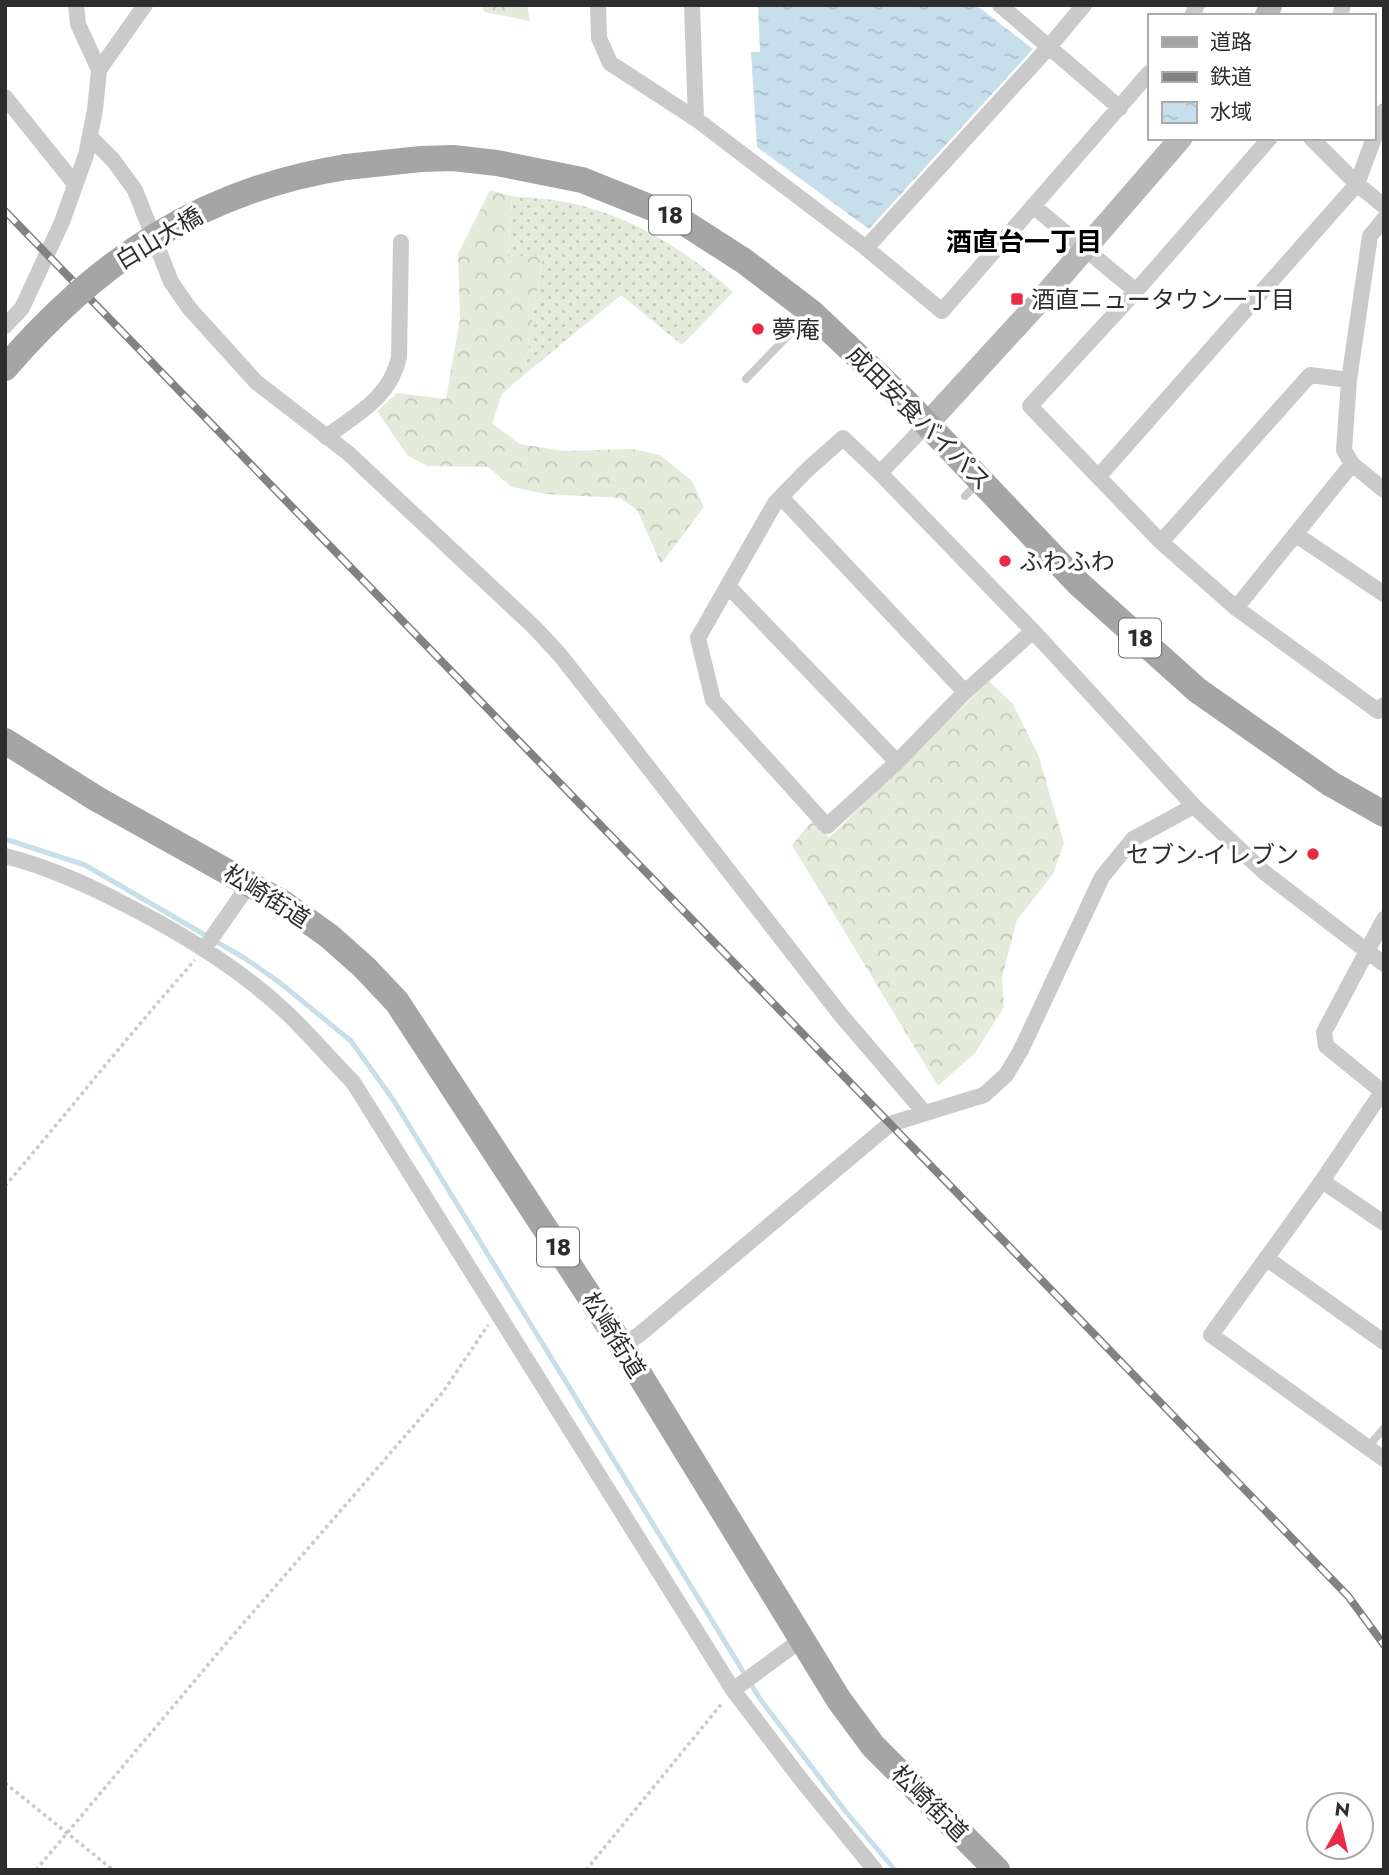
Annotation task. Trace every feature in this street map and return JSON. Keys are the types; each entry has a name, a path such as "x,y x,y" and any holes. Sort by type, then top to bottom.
{"main road":[{"name":"成田安食バイパス","path":"346,167 453,158 497,163 582,180 677,218 744,261 811,312 927,424 973,488 1197,690 1331,784 1384,814"},
{"name":"白山大橋","path":"5,368 74,298 127,253 169,227 270,183 346,167"},
{"name":"松崎街道","path":"5,741 97,799 250,883 329,936 364,967 397,1002 622,1346 839,1700 873,1746 998,1870"}],"street":[{"path":"76,5 78,24 99,70"},
{"path":"5,326 22,308 62,222 90,137 99,70 145,5"},
{"path":"598,5 599,38 610,62 696,119 866,248 942,312 1148,75"},
{"path":"692,5 696,119"},
{"path":"1000,5 1120,108"},
{"path":"866,248 1084,5"},
{"path":"5,97 75,184"},
{"path":"1375,135 1384,111"},
{"path":"90,137 113,160 135,190 171,282 190,309 256,382 348,453 490,585 560,655 840,1014 924,1112"},
{"path":"880,473 927,424 1179,140"},
{"path":"1268,140 1136,291 1030,406 1161,542 1236,607 1378,711 1384,705"},
{"path":"1313,140 1357,184 1384,206"},
{"path":"1099,476 1357,184 1373,140"},
{"path":"1033,206 1136,291"},
{"path":"1384,219 1370,236 1349,380 1344,450 1352,464 1384,490"},
{"path":"326,436 380,396 395,374 399,357 401,242"},
{"path":"1161,542 1310,375 1349,380"},
{"path":"1033,631 965,692 897,762 827,826 713,700 698,638 775,503 843,438 1033,631 1194,806 1265,873 1384,964"},
{"path":"1236,607 1352,464"},
{"path":"780,497 965,692"},
{"path":"1295,534 1384,594"},
{"path":"728,586 897,762"},
{"path":"622,1346 640,1334 890,1124 984,1095 1006,1075 1021,1051 1102,877 1133,839 1194,806"},
{"path":"5,856 40,865 100,890 206,947 287,1013 353,1082 736,1688 803,1782 875,1870"},
{"path":"206,947 250,883"},
{"path":"1384,919 1324,1032 1326,1046 1383,1092 1211,1335 1384,1459"},
{"path":"1322,1181 1384,1223"},
{"path":"1266,1258 1384,1342"},
{"path":"736,1688 801,1640"}],"lane":[{"path":"746,379 811,312"},
{"path":"1368,1447 1384,1428"}],"path":[{"path":"5,1186 139,1023 206,947"},
{"path":"36,1870 443,1392 498,1310"},
{"path":"586,1870 736,1688"},
{"path":"5,1783 113,1870"}],"green space":[{"path":"482,5 527,5 530,21 484,12"},
{"path":"490,190 512,196 508,256 543,255 524,375 502,394 492,423 520,444 563,451 632,449 660,455 692,481 704,507 661,564 637,510 620,498 546,494 512,487 488,467 427,466 407,455 377,411 397,393 446,399 460,319 458,254"},
{"path":"512,196 584,206 631,223 695,261 733,292 682,345 621,295 524,375 543,256 508,256"},
{"path":"989,681 1013,704 1039,757 1064,843 1053,874 1017,920 1002,977 1004,1007 975,1053 938,1086 792,845 813,820 829,838"}],"water":[{"path":"758,5 976,5 1033,49 869,229 757,147 751,52 760,52"}],"waterway":[{"path":"5,839 85,865 246,959 279,982 351,1041 394,1101 760,1699 846,1812 895,1870"}],"railway":[{"path":"5,211 1348,1596 1384,1645"}],"place":[{"name":"酒直ニュータウン一丁目","path":"1017,299"},
{"name":"夢庵","path":"758,329"},
{"name":"ふわふわ","path":"1005,561"},
{"name":"セブン-イレブン","path":"1313,854"}],"district":[{"name":"酒直台一丁目","path":"1024,242"}]}
